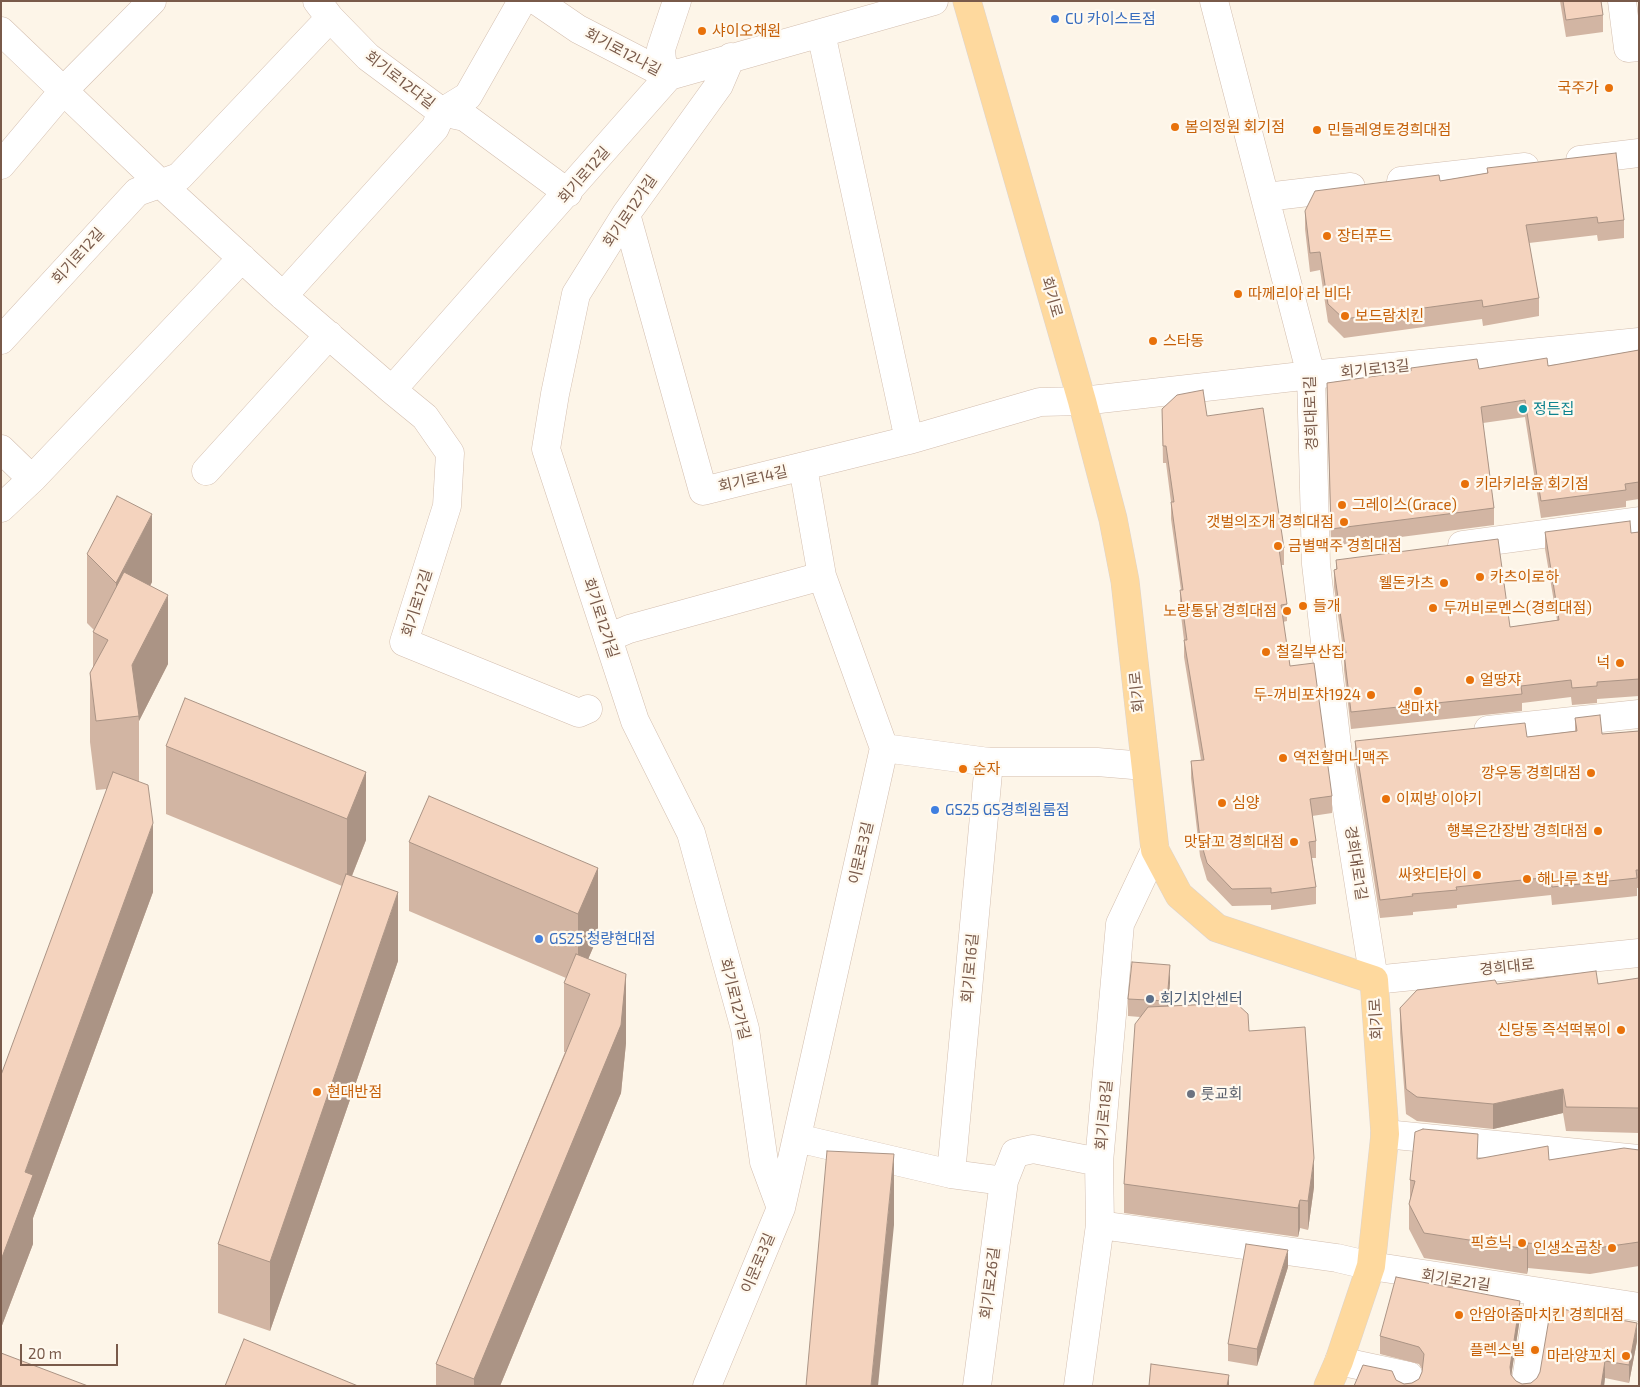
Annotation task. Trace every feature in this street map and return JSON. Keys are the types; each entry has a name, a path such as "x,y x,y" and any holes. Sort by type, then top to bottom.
{"main road":[{"name":"회기로","path":"967,1 1082,401 1113,519 1125,581 1155,850 1179,895 1218,928 1374,980 1385,1134 1371,1266 1340,1361 1328,1386"}],"street":[{"path":"1,165 64,90 152,1"},
{"path":"284,296 435,128 442,112 468,96 522,1"},
{"name":"회기로12나길","path":"537,1 578,28 668,76"},
{"name":"회기로12나길","path":"668,76 662,61 661,49 677,1"},
{"path":"668,76 934,1"},
{"name":"경희대로1길","path":"1214,1 1311,375 1316,564 1337,746 1374,980"},
{"path":"1622,1 1628,48 1639,47"},
{"name":"회기로12길","path":"1,340 137,192 162,185 179,177 324,10"},
{"name":"회기로12다길","path":"324,10 368,57 442,112 465,117 568,194"},
{"name":"회기로12길","path":"1,31 162,185 242,258 425,417 450,453 448,506 404,642 579,712 588,708"},
{"path":"821,33 909,440"},
{"name":"회기로12가길","path":"731,57 719,85 626,214 576,294 555,394 546,449 608,638 621,694 690,833 744,1029 764,1162 781,1208"},
{"name":"회기로12길","path":"392,390 568,194 668,76"},
{"path":"1266,197 1639,153"},
{"name":"회기로14길","path":"626,214 703,491 909,440 1040,402 1082,401"},
{"path":"1,508 32,479 242,258"},
{"path":"206,471 329,335"},
{"name":"회기로13길","path":"1082,401 1311,375 1639,342"},
{"path":"1,449 32,479"},
{"path":"803,467 822,576 884,748 989,762 1097,762 1145,766"},
{"path":"1433,548 1639,521"},
{"path":"1316,564 1345,560"},
{"path":"608,638 629,629 822,576"},
{"path":"1464,733 1639,714"},
{"path":"1337,746 1366,743"},
{"name":"이문로3길","path":"707,1386 781,1208 884,748"},
{"name":"회기로16길","path":"950,1174 989,762"},
{"name":"회기로18길","path":"1078,1386 1100,1224 1100,1162 1120,924 1155,850"},
{"name":"경희대로","path":"1374,980 1639,953"},
{"path":"1385,1134 1638,1160 1639,1165"},
{"path":"797,1138 950,1174 1004,1181 1015,1153 1033,1148 1100,1162"},
{"name":"회기로26길","path":"977,1386 1004,1181"},
{"path":"1100,1224 1337,1258 1371,1266"},
{"name":"회기로21길","path":"1371,1266 1639,1307"},
{"path":"1525,1386 1540,1293"},
{"path":"1340,1361 1409,1376 1408,1386"}],"building":[{"path":"1563,1 1601,1 1603,15 1566,20"},
{"path":"1616,153 1624,220 1598,223 1597,217 1526,225 1539,298 1483,307 1482,300 1344,319 1328,304 1320,252 1310,253 1305,211 1315,191 1439,175 1440,181 1488,173 1487,168"},
{"path":"1639,350 1639,482 1625,484 1626,490 1541,501 1525,400 1481,407 1494,508 1331,529 1327,383 1411,371 1411,368 1477,359 1479,369 1547,358 1548,366"},
{"path":"1203,390 1207,416 1263,408 1284,548 1279,549 1287,604 1281,605 1290,666 1314,663 1332,796 1310,799 1316,841 1309,842 1316,887 1271,893 1271,888 1232,889 1207,863 1200,839 1191,761 1204,760 1184,640 1187,640 1180,590 1183,590 1171,502 1174,502 1166,446 1163,446 1162,409 1177,395"},
{"path":"117,496 152,514 116,583 87,554"},
{"path":"1630,521 1631,533 1639,532 1639,679 1597,682 1597,686 1572,688 1571,680 1521,686 1522,694 1351,712 1344,653 1346,653 1334,570 1337,569 1336,560 1498,539 1510,627 1559,620 1545,532"},
{"path":"124,572 168,595 132,665 139,716 96,721 90,673 108,640 93,632"},
{"path":"185,698 366,772 347,819 166,746"},
{"path":"1600,715 1602,734 1639,731 1639,870 1636,870 1637,878 1552,887 1551,877 1456,887 1457,890 1412,894 1413,896 1380,900 1355,741 1525,723 1527,737 1577,731 1575,718"},
{"path":"113,772 148,785 153,823 25,1172 33,1175 1,1260 1,1075"},
{"path":"429,796 598,868 578,914 409,842"},
{"path":"346,874 398,892 270,1262 218,1244"},
{"path":"576,954 626,974 621,1025 474,1379 436,1364 590,994 564,983"},
{"path":"1132,962 1170,965 1167,1001 1128,999"},
{"path":"1596,971 1598,984 1639,978 1639,1108 1566,1107 1563,1089 1493,1104 1417,1097 1406,1089 1400,1008 1417,990 1495,980 1497,984"},
{"path":"1236,1003 1248,1014 1249,1031 1305,1027 1314,1158 1308,1201 1300,1200 1298,1208 1124,1184 1135,1024 1148,1007"},
{"path":"1423,1129 1478,1134 1477,1159 1548,1146 1549,1160 1624,1148 1639,1150 1639,1242 1590,1249 1528,1243 1527,1249 1424,1233 1409,1204 1415,1181 1410,1180 1415,1132"},
{"path":"827,1151 894,1154 871,1386 806,1386"},
{"path":"1246,1244 1288,1250 1257,1349 1228,1344"},
{"path":"1441,1276 1453,1277 1443,1279"},
{"path":"1396,1277 1520,1301 1510,1367 1511,1375 1522,1384 1531,1383 1540,1372 1551,1307 1637,1323 1629,1365 1605,1361 1601,1386 1354,1386 1363,1365 1392,1371 1396,1380 1404,1384 1412,1383 1419,1379 1422,1372 1424,1354 1419,1347 1380,1336"},
{"path":"244,1339 358,1386 225,1386"},
{"path":"1,1353 88,1386 1,1386"},
{"path":"1151,1364 1229,1375 1227,1386 1149,1386"}],"place":[{"name":"CU 카이스트점","path":"1055,19"},
{"name":"샤이오채원","path":"702,31"},
{"name":"국주가","path":"1609,88"},
{"name":"봄의정원 회기점","path":"1175,127"},
{"name":"민들레영토경희대점","path":"1317,130"},
{"name":"장터푸드","path":"1327,236"},
{"name":"따께리아 라 비다","path":"1238,294"},
{"name":"보드람치킨","path":"1345,316"},
{"name":"스타동","path":"1153,341"},
{"name":"정든집","path":"1523,409"},
{"name":"키라키라윤 회기점","path":"1465,484"},
{"name":"그레이스(Grace)","path":"1342,505"},
{"name":"갯벌의조개 경희대점","path":"1344,522"},
{"name":"금별맥주 경희대점","path":"1278,546"},
{"name":"카츠이로하","path":"1480,577"},
{"name":"웰돈카츠","path":"1444,583"},
{"name":"들개","path":"1303,606"},
{"name":"두꺼비로멘스(경희대점)","path":"1433,608"},
{"name":"노랑통닭 경희대점","path":"1287,611"},
{"name":"철길부산집","path":"1266,652"},
{"name":"넉","path":"1620,663"},
{"name":"얼땅쟈","path":"1470,680"},
{"name":"생마차","path":"1418,691"},
{"name":"두-꺼비포차1924","path":"1371,695"},
{"name":"역전할머니맥주","path":"1283,758"},
{"name":"순자","path":"963,769"},
{"name":"깡우동 경희대점","path":"1591,773"},
{"name":"이찌방 이야기","path":"1386,799"},
{"name":"심양","path":"1222,803"},
{"name":"GS25 GS경희원룸점","path":"935,810"},
{"name":"행복은간장밥 경희대점","path":"1598,831"},
{"name":"맛닭꼬 경희대점","path":"1294,842"},
{"name":"싸왓디타이","path":"1477,875"},
{"name":"해나루 초밥","path":"1527,879"},
{"name":"GS25 청량현대점","path":"539,939"},
{"name":"회기치안센터","path":"1150,999"},
{"name":"신당동 즉석떡볶이","path":"1621,1030"},
{"name":"현대반점","path":"317,1092"},
{"name":"룻교회","path":"1191,1094"},
{"name":"픽흐닉","path":"1522,1243"},
{"name":"인생소곱창","path":"1612,1248"},
{"name":"안암아줌마치킨 경희대점","path":"1459,1315"},
{"name":"플렉스빌","path":"1535,1350"},
{"name":"마라양꼬치","path":"1626,1356"}]}
